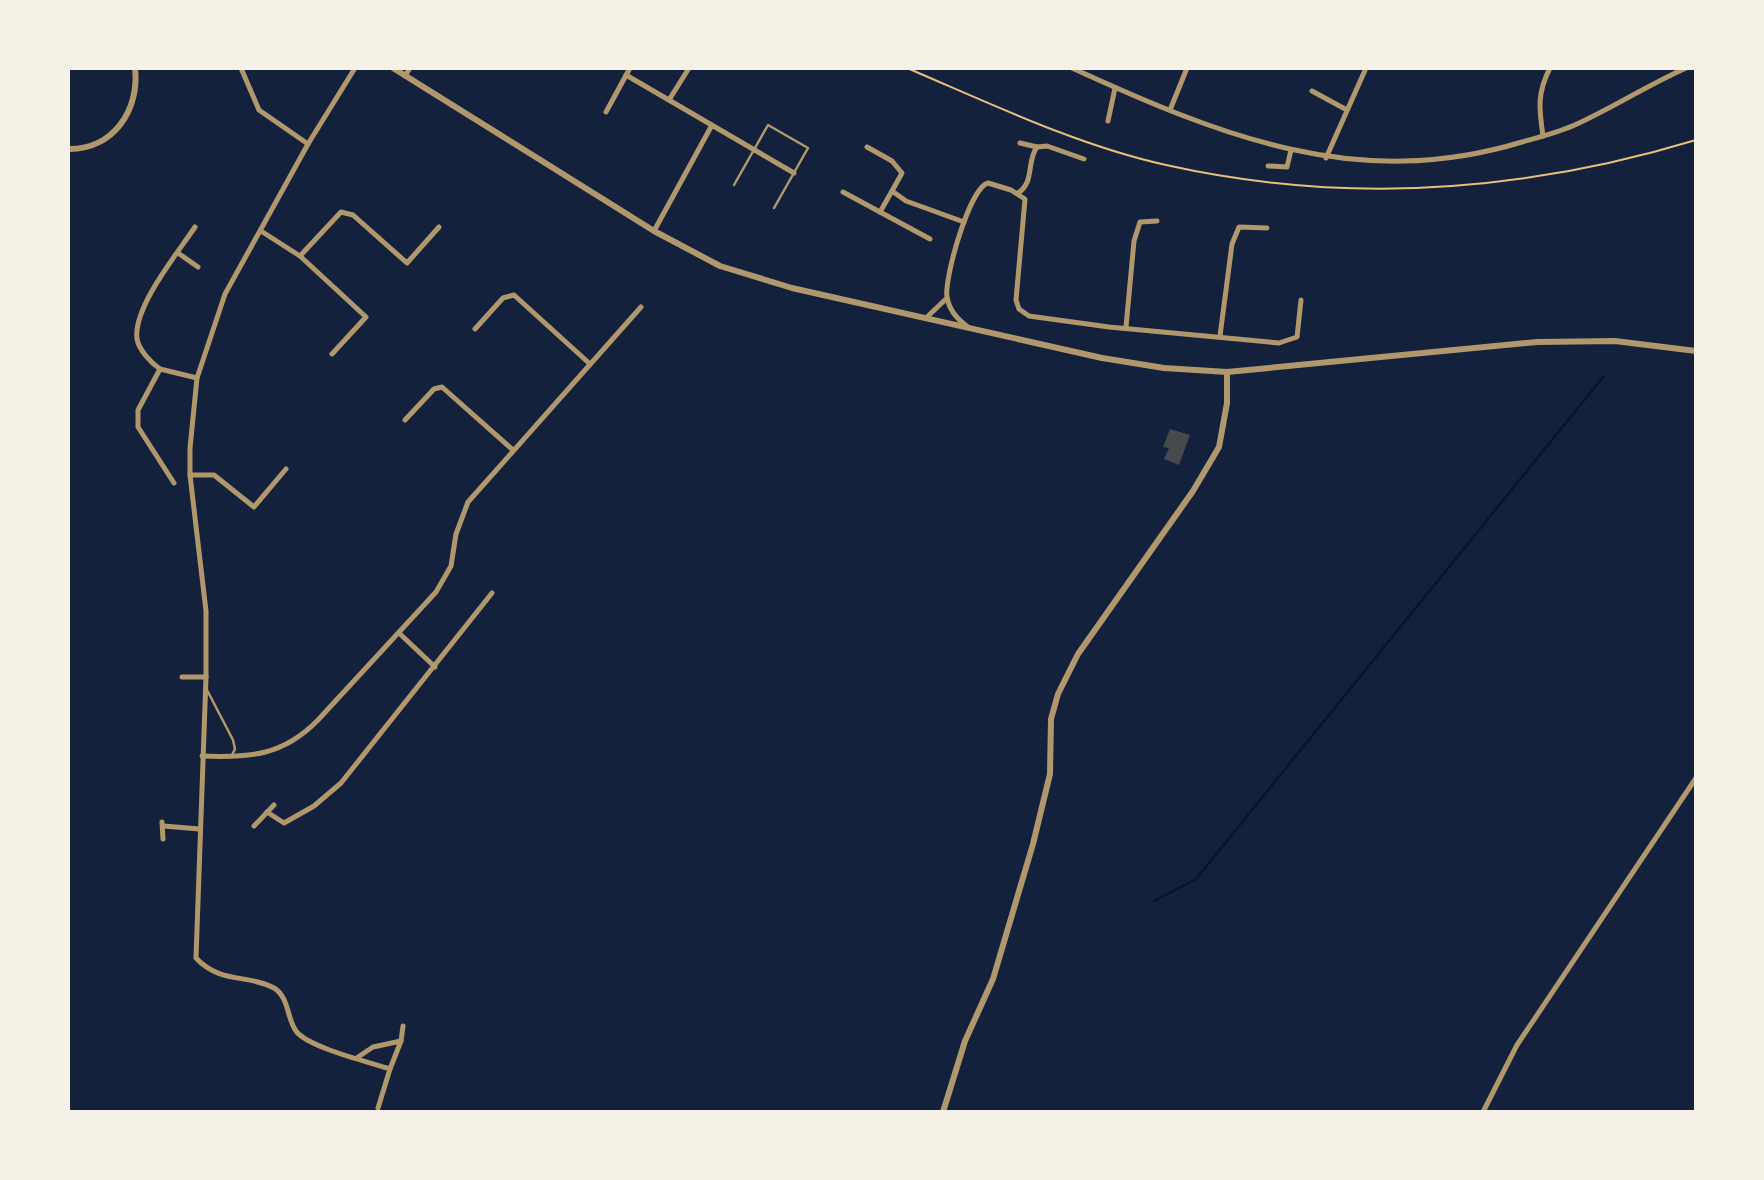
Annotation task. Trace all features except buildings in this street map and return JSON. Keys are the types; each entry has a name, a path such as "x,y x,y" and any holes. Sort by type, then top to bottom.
{"street":[{"path":"70,150 103,141 124,123 132,106 135,68"},
{"path":"241,68 259,110 308,144"},
{"path":"355,68 308,144 225,294 197,378 190,475 206,611 206,687 196,958 206,970 275,989 285,1002 299,1034 390,1069"},
{"path":"393,68 654,231 720,266 750,277 1135,365 1227,372 1537,342 1615,341 1696,351"},
{"path":"405,76 410,68"},
{"path":"606,112 631,68"},
{"path":"669,100 689,68"},
{"path":"1072,68 1243,139 1326,158 1409,164 1482,154 1543,136 1576,124 1647,85 1686,68"},
{"path":"1170,110 1187,68"},
{"path":"1326,158 1366,68"},
{"path":"1543,136 1538,106 1540,88 1549,68"},
{"path":"626,75 794,173"},
{"path":"1108,121 1115,88"},
{"path":"1312,91 1347,110"},
{"path":"654,231 712,125"},
{"path":"1020,143 1047,146 1084,159"},
{"path":"867,147 892,161 902,173 880,212"},
{"path":"1018,193 1029,183 1032,157 1037,147"},
{"path":"1268,166 1286,167 1291,150"},
{"path":"971,329 955,315 947,298 948,281 964,222 982,184 995,184 1018,193 1026,205 1016,293 1019,309 1029,316 1279,343 1297,337 1301,300"},
{"path":"892,191 906,201 964,222"},
{"path":"843,192 930,239"},
{"path":"300,257 341,212 353,215 407,264 439,228"},
{"path":"1126,327 1134,241 1140,222 1157,221"},
{"path":"195,227 139,316 137,341 151,362 160,369 197,378"},
{"path":"1220,336 1231,244 1239,228 1267,228"},
{"path":"261,231 300,257 366,317 332,354"},
{"path":"178,253 198,267"},
{"path":"475,329 503,298 514,295 590,364"},
{"path":"926,318 947,298"},
{"path":"202,756 245,758 273,751 305,734 436,592 452,566 456,534 468,502 641,307"},
{"path":"160,369 138,410 138,427 174,482"},
{"path":"943,1112 965,1041 993,979 1032,844 1050,774 1051,719 1058,694 1078,654 1193,491 1219,447 1227,402 1227,372"},
{"path":"405,421 435,388 442,387 513,450"},
{"path":"190,475 215,475 254,507 286,469"},
{"path":"267,812 284,823 314,806 341,783 492,593"},
{"path":"399,633 435,667"},
{"path":"182,677 206,677"},
{"path":"1483,1112 1517,1045 1696,778"},
{"path":"254,825 274,804"},
{"path":"163,839 163,824 199,829"},
{"path":"378,1108 401,1041 403,1026"},
{"path":"358,1057 373,1047 401,1041"}],"lane":[{"path":"734,185 768,125 808,148 774,208"},
{"path":"206,687 233,740 235,749 231,757"}],"waterway":[{"path":"1154,901 1196,879 1603,377"}]}
